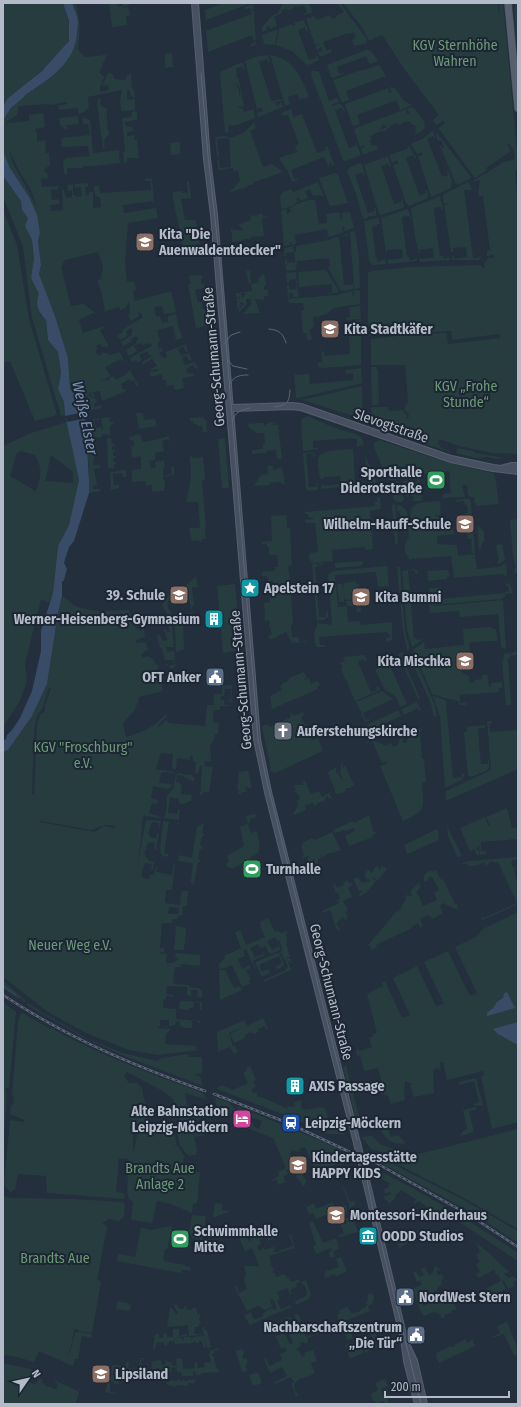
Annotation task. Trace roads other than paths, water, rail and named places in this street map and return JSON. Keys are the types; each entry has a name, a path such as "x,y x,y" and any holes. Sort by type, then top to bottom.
{"main road":[{"name":"Georg-Schumann-Straße","path":"195,3 258,751 363,1168 418,1404"},
{"path":"508,3 518,108"},
{"name":"Slevogtstraße","path":"230,408 301,407 451,459 500,469 518,471"},
{"name":"Slevogtstraße","path":"500,469 518,466"},
{"name":"Georg-Schumann-Straße","path":"404,1340 414,1361 424,1404"}],"water":[{"path":"63,3 72,3 78,21 75,44 71,54 59,70 25,95 11,108 3,120 3,106 8,98 42,71 69,41 69,21"},
{"name":"Weiße Elster","path":"3,151 10,168 29,197 37,215 40,233 38,241 41,265 39,274 55,316 68,358 70,389 78,398 89,406 89,408 85,410 89,493 74,541 69,547 64,563 67,569 62,582 62,596 47,684 32,716 8,750 3,752 3,741 6,739 7,735 20,718 32,691 41,651 41,631 53,593 58,546 69,525 79,480 65,415 64,402 58,389 61,373 58,352 48,340 46,320 39,311 37,305 39,294 31,278 34,258 32,240 25,226 28,218 22,210 21,201 3,176"},
{"path":"507,992 515,1008 487,1016 487,1013 503,998 504,994"},
{"path":"518,1022 518,1045 498,1034 493,1029"}],"waterway":[{"path":"3,986 16,995"}],"tram line":[{"path":"201,73 219,255 258,739 267,782 367,1180 421,1404"},
{"path":"269,329 280,333 286,343"},
{"path":"224,344 231,335 240,332"},
{"path":"227,359 233,366 247,369"},
{"path":"229,388 233,379 241,375 248,375"},
{"path":"274,407 285,404 288,401 290,390"},
{"path":"232,421 235,415 239,412 250,408"}],"railway":[{"path":"3,995 76,1037 126,1061 205,1091"},
{"path":"214,1094 288,1123 352,1153"},
{"path":"369,1159 471,1216 518,1247"}],"place":[{"name":"Kita \"Die Auenwaldentdecker\"","path":"145,242"},
{"name":"Kita Stadtkäfer","path":"330,329"},
{"name":"Sporthalle Diderotstraße","path":"436,480"},
{"name":"Wilhelm-Hauff-Schule","path":"465,524"},
{"name":"Apelstein 17","path":"250,588"},
{"name":"39. Schule","path":"179,595"},
{"name":"Kita Bummi","path":"361,597"},
{"name":"Werner-Heisenberg-Gymnasium","path":"214,619"},
{"name":"Kita Mischka","path":"465,661"},
{"name":"OFT Anker","path":"215,677"},
{"name":"Auferstehungskirche","path":"283,731"},
{"name":"Turnhalle","path":"252,869"},
{"name":"AXIS Passage","path":"295,1086"},
{"name":"Alte Bahnstation Leipzig-Möckern","path":"242,1119"},
{"name":"Leipzig-Möckern","path":"291,1123"},
{"name":"Kindertagesstätte HAPPY KIDS","path":"298,1165"},
{"name":"Montessori-Kinderhaus","path":"336,1215"},
{"name":"OODD Studios","path":"368,1236"},
{"name":"Schwimmhalle Mitte","path":"180,1239"},
{"name":"NordWest Stern","path":"405,1297"},
{"name":"Nachbarschaftszentrum „Die Tür“","path":"416,1335"},
{"name":"Lipsiland","path":"101,1374"}],"park label":[{"name":"KGV Sternhöhe Wahren","path":"455,54"},
{"name":"KGV „Frohe Stunde“","path":"466,394"},
{"name":"KGV \"Froschburg\" e.V.","path":"83,756"},
{"name":"Neuer Weg e.V.","path":"70,945"},
{"name":"Brandts Aue Anlage 2","path":"160,1176"},
{"name":"Brandts Aue","path":"55,1258"}]}
